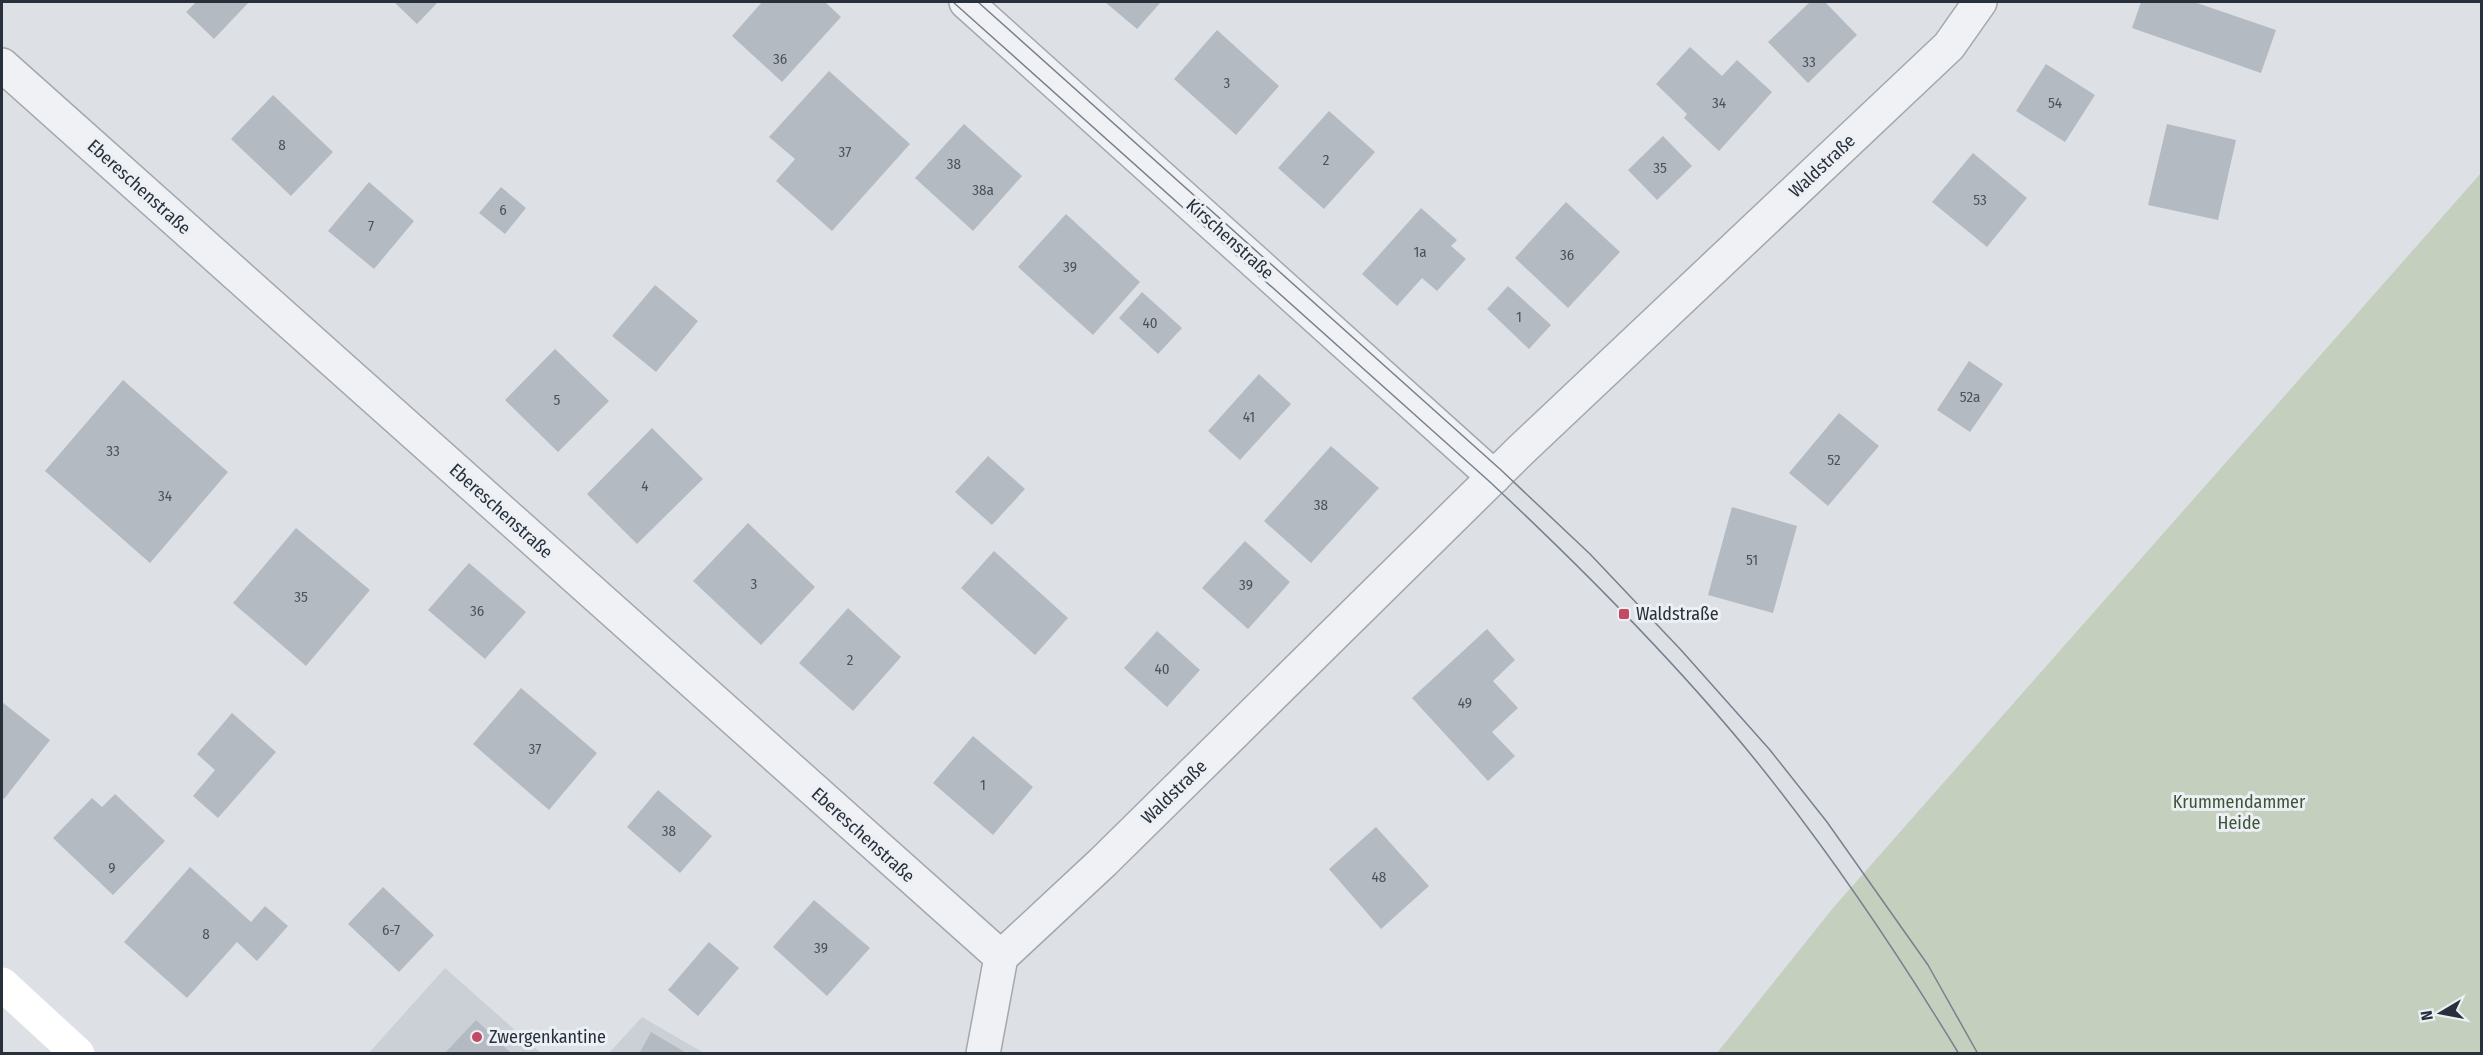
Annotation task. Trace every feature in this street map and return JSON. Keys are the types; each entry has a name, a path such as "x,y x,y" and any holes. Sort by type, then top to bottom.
{"main road":[{"path":"2,984 78,1053"}],"street":[{"name":"Kirschenstraße","path":"966,2 1494,477"},
{"name":"Waldstraße","path":"1001,957 1112,853 1494,477 1949,46 1976,4"},
{"name":"Ebereschenstraße","path":"2,65 1001,957"},
{"path":"984,1053 1001,957"}],"shaded area":[{"path":"445,968 541,1053 368,1054"},
{"path":"642,1017 704,1053 608,1054"}],"green space":[{"name":"Krummendammer Heide","path":"2481,173 2481,1053 1717,1053 1833,908"}],"building":[{"path":"196,2 249,2 214,39 186,12"},
{"path":"394,2 438,2 417,24"},
{"path":"762,2 825,2 841,17 782,82 732,36"},
{"path":"1105,2 1161,2 1137,29"},
{"path":"1810,2 1825,2 1857,35 1808,83 1768,42"},
{"path":"2141,2 2194,2 2276,30 2261,73 2132,28"},
{"path":"1217,30 1279,86 1236,135 1174,79"},
{"path":"1690,47 1722,76 1737,60 1772,92 1719,151 1684,118 1687,114 1656,84"},
{"path":"2046,64 2095,95 2065,142 2016,111"},
{"path":"829,71 910,144 832,231 776,181 795,159 769,137"},
{"path":"273,95 333,152 291,196 231,139"},
{"path":"1329,111 1375,152 1324,209 1278,168"},
{"path":"964,124 1022,176 973,231 915,178"},
{"path":"2167,124 2236,140 2218,220 2148,205"},
{"path":"1663,136 1692,166 1657,200 1628,170"},
{"path":"1973,153 2027,198 1987,247 1932,202"},
{"path":"369,182 414,221 374,269 328,231"},
{"path":"501,187 526,208 505,234 479,213"},
{"path":"1566,202 1620,252 1568,308 1515,258"},
{"path":"1421,208 1457,240 1451,246 1466,259 1437,291 1422,278 1397,306 1362,274"},
{"path":"1066,214 1140,282 1093,335 1018,267"},
{"path":"655,285 698,321 656,372 612,336"},
{"path":"1508,286 1551,325 1529,349 1487,309"},
{"path":"1142,292 1182,328 1158,354 1119,318"},
{"path":"555,349 609,401 558,452 505,400"},
{"path":"1969,361 2003,384 1970,432 1937,410"},
{"path":"1259,374 1291,404 1240,460 1208,431"},
{"path":"123,380 228,472 150,563 45,471"},
{"path":"1839,413 1879,446 1828,506 1789,473"},
{"path":"652,428 703,479 637,544 587,494"},
{"path":"1331,446 1379,488 1311,563 1264,521"},
{"path":"988,456 1025,489 992,525 955,492"},
{"path":"1732,507 1797,526 1773,613 1708,595"},
{"path":"748,523 815,587 761,645 693,581"},
{"path":"296,528 370,590 306,666 233,603"},
{"path":"1245,541 1290,582 1248,629 1202,588"},
{"path":"994,551 1068,618 1035,655 961,588"},
{"path":"469,563 526,612 485,659 428,610"},
{"path":"848,608 901,657 853,711 799,663"},
{"path":"1487,629 1515,660 1493,681 1518,708 1492,732 1515,756 1488,781 1412,698"},
{"path":"1157,631 1200,670 1167,707 1124,668"},
{"path":"521,688 597,753 549,810 473,744"},
{"path":"2,702 50,740 4,799 2,797"},
{"path":"232,713 276,752 218,818 193,796 215,770 197,754"},
{"path":"973,736 1033,787 993,835 933,783"},
{"path":"658,790 712,836 680,873 627,827"},
{"path":"115,794 165,841 113,895 53,838 92,798 102,807"},
{"path":"1376,827 1429,886 1381,929 1329,869"},
{"path":"190,867 251,922 265,906 288,926 257,961 237,942 187,998 124,942"},
{"path":"383,887 434,935 399,972 348,924"},
{"path":"814,900 870,948 827,996 773,947"},
{"path":"709,942 739,968 698,1016 668,990"},
{"name":"Zwergenkantine","path":"476,1020 512,1054 444,1054"},
{"path":"651,1032 688,1054 639,1054"}],"tram line":[{"path":"953,2 1490,482 1560,549 1662,653 1757,762 1811,832 1912,978 1959,1054"},
{"path":"978,2 1501,470 1590,554 1681,650 1770,750 1827,822 1928,965 1978,1054"}],"place":[{"name":"Waldstraße","path":"1624,614"},
{"name":"Zwergenkantine","path":"477,1037"}]}
